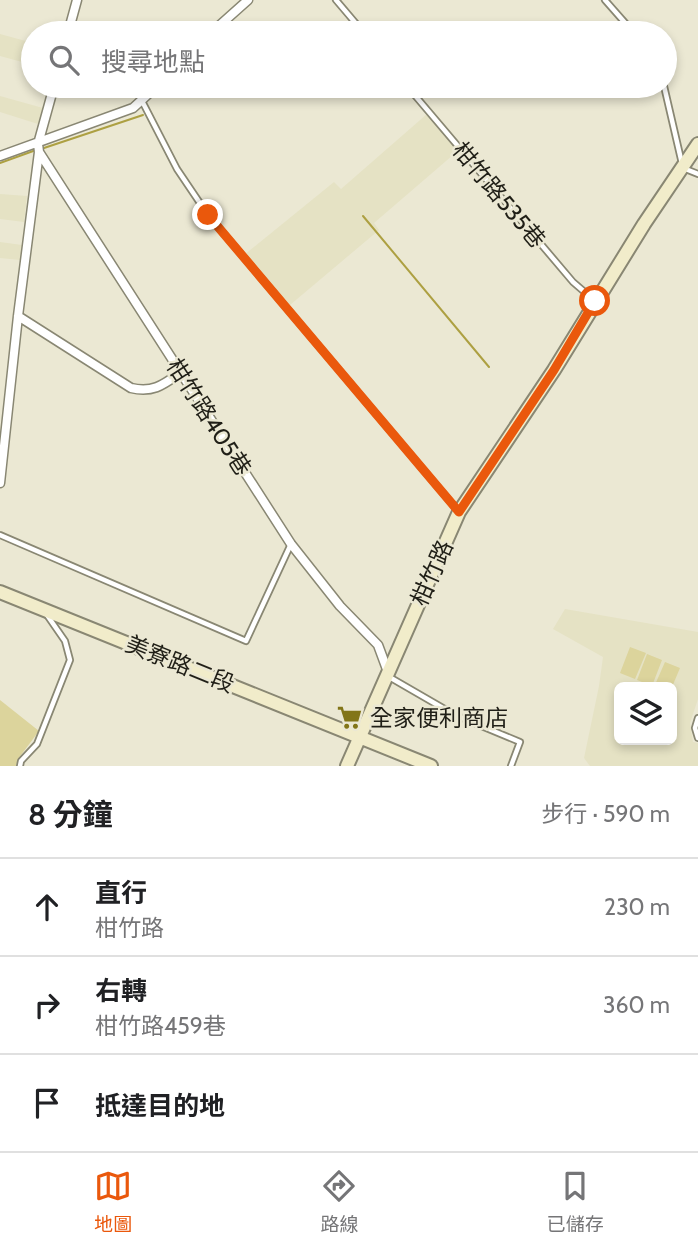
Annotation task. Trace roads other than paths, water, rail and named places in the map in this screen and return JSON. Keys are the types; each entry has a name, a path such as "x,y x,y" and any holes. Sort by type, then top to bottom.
{"street":[{"path":"71,21 77,0"},
{"path":"224,21 248,0"},
{"path":"0,483 39,148 51,98"},
{"path":"0,156 39,148 133,108 145,98"},
{"name":"柑竹路","path":"347,766 459,512 554,370 643,224 698,144"},
{"name":"柑竹路405巷","path":"39,148 291,544 340,606 378,645 388,672"},
{"path":"18,316 131,388 152,390 180,373"},
{"name":"美寮路二段","path":"0,592 431,766"}],"lane":[{"path":"336,0 354,21"},
{"path":"605,0 623,21"},
{"name":"柑竹路535巷","path":"417,98 573,282 595,301"},
{"path":"667,98 683,168 698,174"},
{"path":"142,101 177,169 208,215 459,512"},
{"path":"0,535 246,641 291,544"},
{"path":"20,766 21,761 37,744 70,660 65,641 42,608"},
{"path":"388,672 391,678 455,715 520,742 511,766"},
{"path":"698,718 695,728 698,738"}],"waterway":[{"path":"41,149 143,115"},
{"path":"0,163 36,150"},
{"path":"363,216 489,367"}],"place":[{"name":"全家便利商店","path":"350,718"}]}
